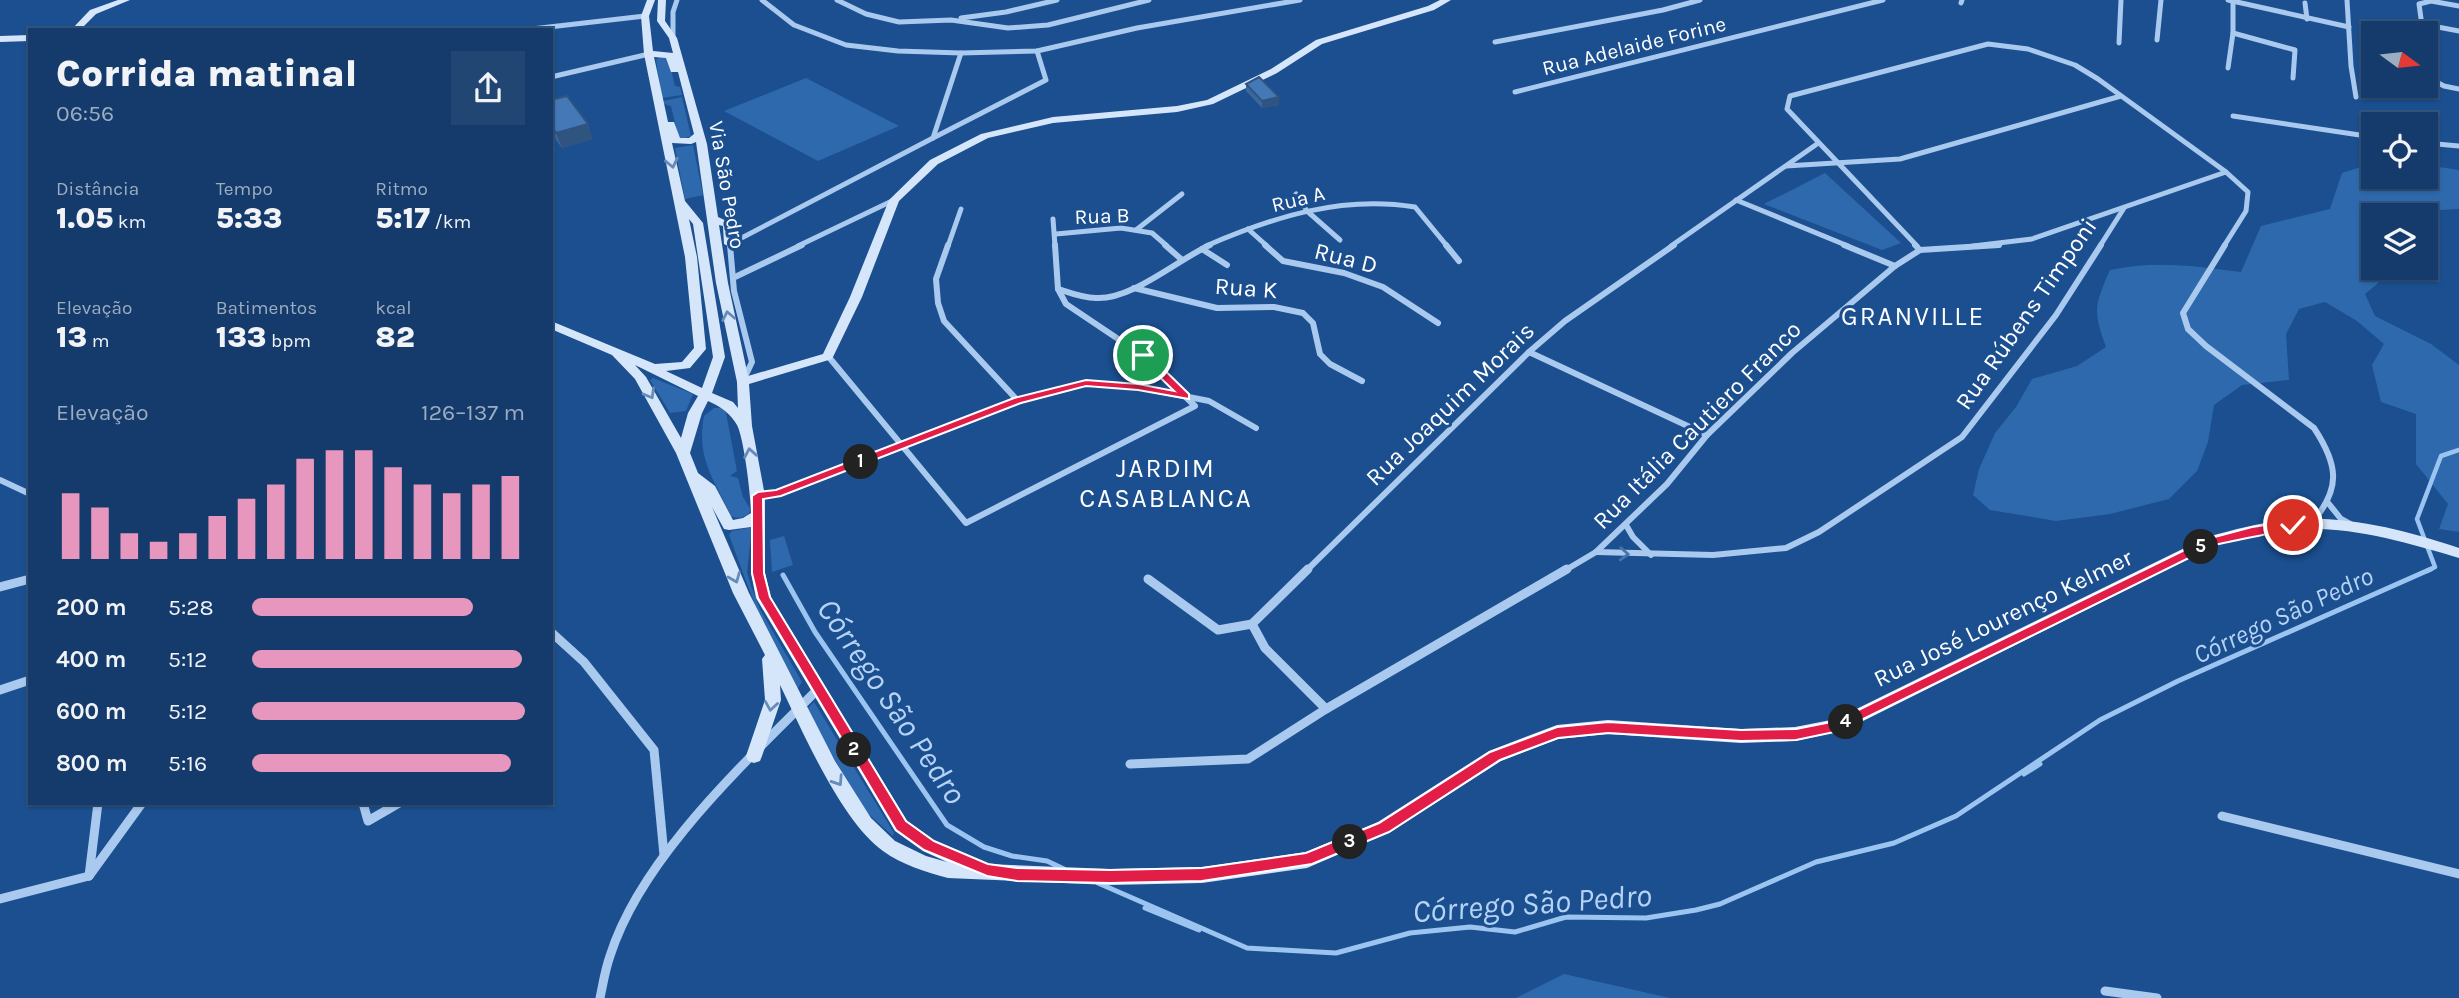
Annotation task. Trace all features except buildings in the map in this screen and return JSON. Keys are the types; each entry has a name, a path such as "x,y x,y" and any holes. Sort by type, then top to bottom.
{"main road":[{"path":"79,28 104,3 126,0"},
{"path":"651,0 645,16 649,54 691,257 700,349 686,365 654,368"},
{"name":"Via São Pedro","path":"662,0 661,21 673,38 699,135 722,284 743,382 745,426"},
{"path":"743,382 828,356 856,297 894,200 934,162 985,135 1053,120 1177,109 1210,102 1274,71 1319,42 1431,8 1447,0"},
{"path":"0,31 28,32"},
{"path":"0,39 28,38"},
{"path":"649,54 670,55 679,84 686,86"},
{"path":"660,107 666,108 676,141 691,141 699,135"},
{"name":"Via São Pedro","path":"680,203 698,223 719,357 705,395 695,413 683,453"},
{"path":"713,219 728,225 730,244"},
{"name":"Rua José Lourenço Kelmer","path":"553,326 654,368 666,377 727,405 745,426 758,496 758,573 764,598 901,826 929,846 987,870"},
{"name":"Rua José Lourenço Kelmer","path":"617,353 640,377 683,453 741,593 770,654 850,800 865,823 889,846 922,863 948,870 1110,877 1202,874 1307,860 1384,827 1495,756 1557,732 1608,727 1741,736 1796,734 1839,725 2212,541 2252,531 2311,524 2397,536 2459,553"},
{"path":"692,474 710,489 729,525 747,523 759,514"},
{"name":"Rua José Lourenço Kelmer","path":"2437,545 2459,547"},
{"path":"754,756 773,700 770,654"}],"street":[{"path":"673,38 673,12 677,0"},
{"path":"762,0 794,25 846,45 898,51 961,52 1037,51 1137,28 1300,0"},
{"path":"837,0 884,19 914,22 1006,12 1056,0"},
{"path":"951,20 1008,28 1048,25 1149,0"},
{"path":"1272,0 1291,2"},
{"path":"1495,42 1663,10 1700,0"},
{"name":"Rua Adelaide Forine","path":"1515,92 1883,0"},
{"path":"2119,43 2122,0"},
{"path":"2157,40 2161,0"},
{"path":"2228,68 2233,33 2231,0 2349,27"},
{"path":"2347,0 2351,66 2356,97"},
{"path":"2422,21 2419,4 2423,1 2459,6"},
{"path":"2305,3 2307,19"},
{"path":"540,28 645,16"},
{"path":"2438,27 2459,31"},
{"path":"2233,33 2295,50 2293,78"},
{"path":"1920,250 1817,144 1787,109 1790,96 1988,44 2028,49 2052,56 2075,65 2121,96 2226,172 2248,192 2246,211 2183,313 2188,329 2206,346 2314,428 2326,445 2334,465 2329,505 2311,524"},
{"path":"743,382 752,362 734,291 735,277 730,244 1046,80 1037,51"},
{"path":"933,138 961,52"},
{"path":"553,77 649,54"},
{"path":"2438,83 2459,89"},
{"path":"1785,166 1910,157 2121,96"},
{"path":"2233,116 2361,135"},
{"name":"Rua Joaquim Morais","path":"1251,624 1529,352 1565,321 1817,144"},
{"path":"2438,144 2459,146"},
{"name":"Rua Itália Cautiero Franco","path":"1130,764 1248,759 1326,709 1596,552 1667,484 1707,435 1791,353 1895,266 1920,250 2009,244 2032,239 2226,172"},
{"path":"1136,230 1182,194"},
{"path":"1296,194 1307,211 1340,240"},
{"path":"735,277 894,200"},
{"path":"1736,200 1895,266"},
{"name":"Rua A","path":"1134,288 1181,259 1248,229 1307,211 1361,203 1415,207 1459,261"},
{"name":"Rua Rúbens Timponi","path":"1596,552 1713,555 1786,548 1819,532 1962,437 2056,314 2124,208"},
{"path":"961,209 936,279 938,303 944,321 1018,401"},
{"path":"828,356 965,523 986,515 1195,406 1143,355 1066,304 1058,289 1053,219"},
{"name":"Rua B","path":"1056,234 1121,228 1152,233 1181,259"},
{"name":"Rua D","path":"1248,229 1283,261 1344,273 1383,287 1438,323"},
{"path":"1202,249 1227,265"},
{"path":"1058,289 1092,299 1109,298 1134,288"},
{"name":"Rua K","path":"1134,288 1217,308 1274,307 1303,313 1313,323 1320,354 1330,364 1362,381"},
{"path":"1529,352 1707,435"},
{"path":"758,496 777,493 1018,401 1086,383 1138,387 1186,396 1223,407 1256,428"},
{"path":"0,480 28,493"},
{"path":"2329,505 2341,519 2362,531"},
{"path":"1626,525 1633,537 1652,555"},
{"path":"1148,579 1218,630 1251,624 1265,648 1326,709"},
{"path":"0,587 28,580"},
{"path":"553,634 584,662 654,750 664,855"},
{"path":"0,690 28,681"},
{"path":"600,998 602,980 617,934 664,855 818,689"},
{"path":"89,876 98,805"},
{"path":"0,900 89,876 141,805"},
{"path":"364,805 368,821 396,805"},
{"path":"2222,816 2459,874"},
{"path":"2105,991 2157,998"}],"shaded area":[{"path":"661,56 668,57 675,86 680,87 682,95 662,98 656,60"},
{"path":"806,78 899,126 818,161 724,111"},
{"path":"682,97 691,136 679,140 671,106 663,101"},
{"path":"693,145 703,195 685,199 675,148"},
{"path":"2361,167 2361,189 2438,189 2438,167 2459,170 2459,209 2438,210 2438,203 2361,203 2361,280 2382,280 2365,294 2375,316 2431,344 2459,365 2459,532 2439,529 2448,504 2416,464 2416,414 2381,402 2372,365 2384,344 2357,321 2325,302 2299,309 2286,334 2289,380 2242,385 2214,405 2208,442 2197,471 2169,499 2110,514 2056,521 1990,510 1973,495 1979,469 1995,433 2016,407 2032,379 2077,366 2106,347 2097,308 2110,270 2159,265 2241,272 2261,226 2330,209 2342,173"},
{"path":"1825,173 1901,243 1882,250 1764,204"},
{"path":"653,378 693,394 686,411 670,413 650,380"},
{"path":"714,408 723,408 726,413 737,471 730,476 738,478 743,497 751,510 742,517 731,516 708,468 702,431 704,416"},
{"path":"752,527 747,572 760,609 802,682 796,691 767,634 729,535 732,531"},
{"path":"784,536 793,565 772,572 770,540"},
{"path":"814,702 894,833 893,836 864,810 806,710"},
{"path":"1564,974 1670,998 1516,998"}],"waterway":[{"name":"Córrego São Pedro","path":"2431,569 2435,567 2417,519 2441,456 2459,450"},
{"name":"Córrego São Pedro","path":"1098,883 1247,948 1336,953 1410,933 1470,927 1515,932 1566,917 1646,918 1696,910 1720,904 1816,862 1894,843 1956,816 2100,720 2178,681 2431,569"},
{"name":"Córrego São Pedro","path":"2427,571 2431,569"},
{"name":"Córrego São Pedro","path":"783,575 815,632 947,825 984,847 1012,856 1047,861 1064,869"},
{"name":"Córrego São Pedro","path":"2024,774 2040,764"},
{"name":"Córrego São Pedro","path":"1145,908 1199,930"}],"district":[{"name":"GRANVILLE","path":"1913,316"},
{"name":"JARDIM CASABLANCA","path":"1166,483"}],"route":[{"path":"1143,355 1186,396 1138,387 1086,383 1018,401 777,493 758,496 758,573 764,598 858,756 901,826 942,853 987,870 1017,874 1110,877 1202,874 1307,860 1384,827 1495,756 1557,732 1608,727 1741,736 1796,734 1839,725 2212,541 2293,525"}]}
